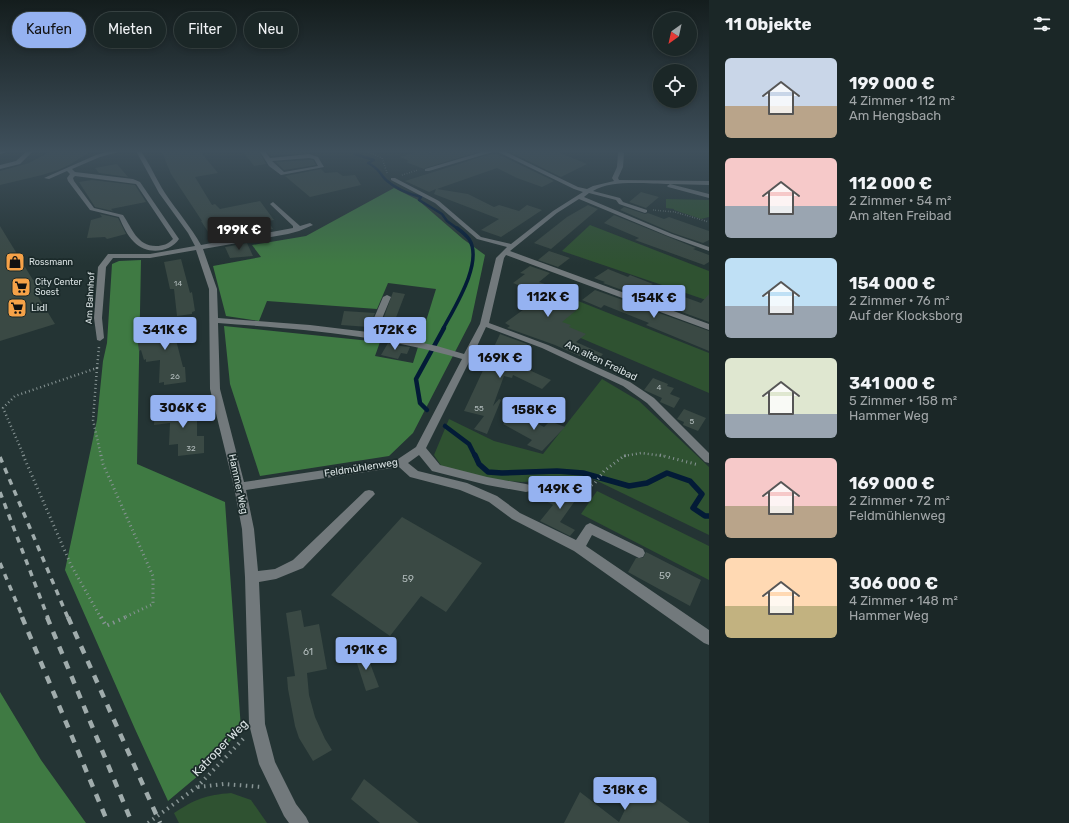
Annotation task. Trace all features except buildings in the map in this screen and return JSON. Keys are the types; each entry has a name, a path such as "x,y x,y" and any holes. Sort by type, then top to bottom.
{"street":[{"path":"77,188 92,209 121,216 138,244 147,249 162,248 172,244 176,239 142,188"},
{"name":"Hammer Weg","path":"160,188 191,233 199,248 213,289 215,389 240,487 248,529 252,577 257,724 267,764 290,810 300,823"},
{"path":"410,188 437,202 479,238 512,246"},
{"path":"578,188 618,199 621,202 645,211"},
{"name":"Feldmühlenweg","path":"240,487 401,463 420,448 468,358 484,324 500,258 512,246 555,212 594,188"},
{"path":"676,188 709,196"},
{"path":"579,197 670,235 709,249"},
{"path":"273,204 296,224 297,230"},
{"path":"199,248 297,230 310,225"},
{"name":"Am Bahnhof","path":"100,338 98,318 102,267 111,256 150,256 199,248"},
{"path":"505,252 709,327"},
{"path":"371,335 387,297"},
{"path":"214,320 334,330 371,335 422,343 468,358"},
{"name":"Am alten Freibad","path":"484,324 499,328 563,354 613,377 639,392 662,411 685,436 706,463"},
{"path":"420,448 436,468 487,481 526,488"},
{"path":"401,463 414,474 464,486 493,499 516,516 578,547 709,638"},
{"path":"252,577 276,574 298,564 369,494"},
{"path":"578,547 590,528 639,553"}],"path":[{"path":"645,211 658,210 674,212 709,222"},
{"path":"98,368 15,396 4,408 71,565 106,626 153,604 153,576 103,464 92,420 98,368 100,338"},
{"path":"526,488 548,482 559,483 583,491 595,483 604,471 624,456 641,453 706,463"},
{"name":"Katroper Weg","path":"148,823 197,787 257,724"},
{"name":"Katroper Weg","path":"197,787 224,784 278,788"}],"green space":[{"path":"395,188 418,200 463,239 485,255 471,321 413,433 389,456 260,476 230,384 224,326 380,342 375,356 413,363 436,289 388,283 377,309 267,301 259,321 226,316 213,266 261,257 252,245 306,236"},
{"path":"666,199 709,200 709,217 701,219 674,209 666,208"},
{"path":"590,225 709,271 709,301 562,251"},
{"path":"141,260 137,464 225,502 241,729 199,775 168,801 65,570 97,420 103,361 107,343 112,264 119,261"},
{"path":"553,291 709,353 709,393 548,324 544,298"},
{"path":"602,379 639,401 709,467 709,535 589,477 575,487 556,480 522,482 496,480 442,467 434,455 449,419 494,441 543,454"},
{"path":"597,491 709,546 709,580 581,514"},
{"path":"0,692 41,760 86,823 0,823"},
{"path":"231,793 251,800 267,823 179,823 174,813 201,798"}],"waterway":[{"path":"398,188 421,197 419,200 442,214 447,221 458,229"},
{"path":"443,329 466,285 473,260 473,249 469,239 457,228"},
{"path":"427,410 420,403 416,379 444,328"},
{"path":"445,426 469,444 475,456"},
{"path":"475,455 479,464 488,472 502,473 557,471 583,473 629,486 647,483 667,473 690,481 702,494 693,508 705,516 709,516"}],"railway":[{"path":"0,457 68,618"},
{"path":"0,492 48,618"},
{"path":"0,563 23,618"},
{"path":"22,617 108,823"},
{"path":"47,617 132,823"},
{"path":"68,617 160,823"}],"place":[{"name":"Rossmann","path":"15,262"},
{"name":"City Center Soest","path":"21,287"},
{"name":"Lidl","path":"17,308"}]}
